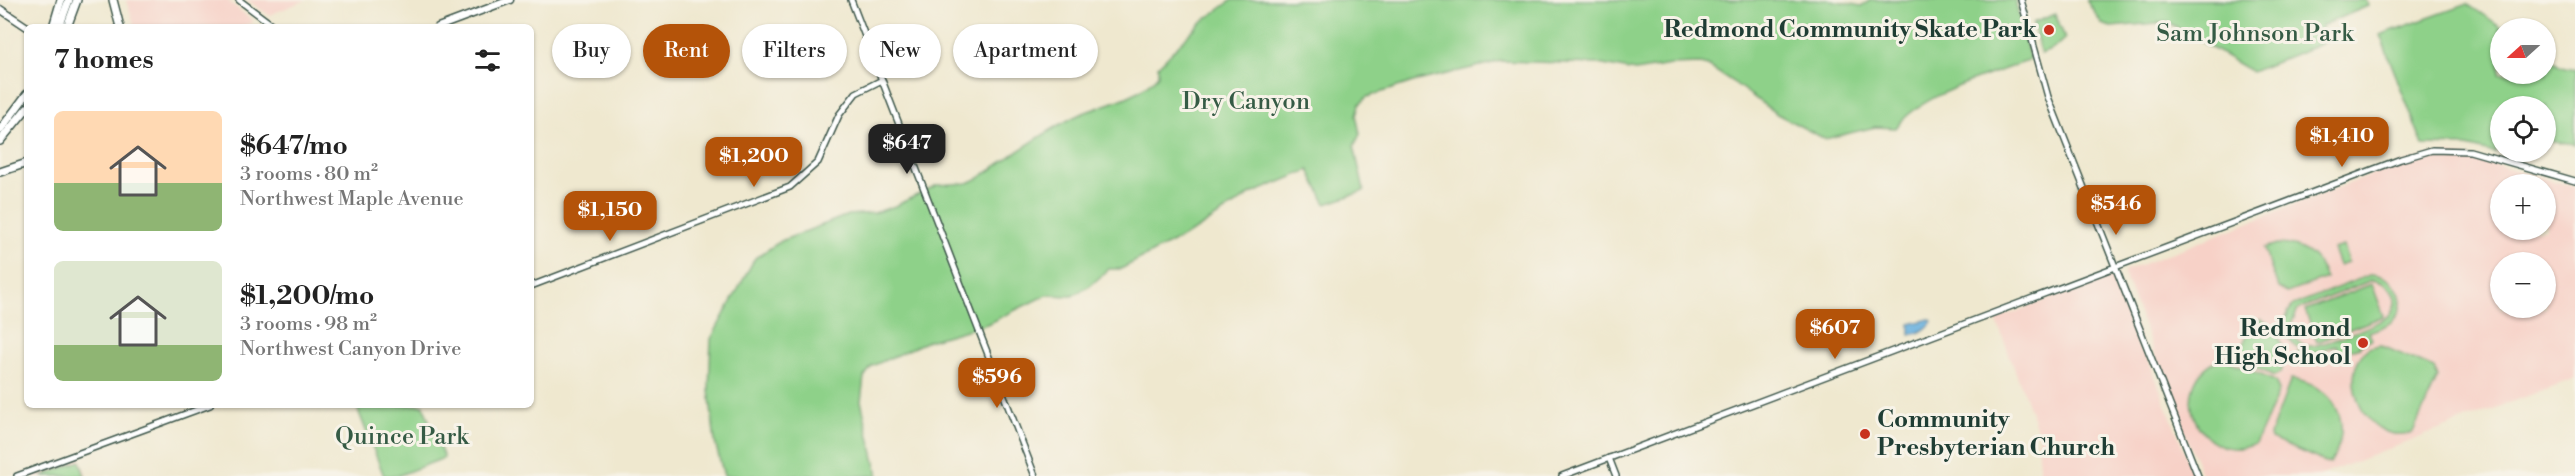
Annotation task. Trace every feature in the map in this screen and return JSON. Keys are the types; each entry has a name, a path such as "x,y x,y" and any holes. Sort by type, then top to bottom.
{"highway":[{"path":"54,24 61,0"},
{"path":"60,24 69,0"},
{"path":"68,24 77,0"},
{"path":"112,0 119,24"},
{"path":"0,129 24,98"},
{"path":"0,141 24,112"},
{"path":"0,172 24,163"}],"main road":[{"path":"239,0 271,24"},
{"path":"446,24 510,0"},
{"path":"851,0 1035,476"},
{"path":"2021,0 2048,97 2198,476"},
{"path":"0,9 24,25"},
{"path":"534,285 790,187 818,162 839,115 856,93 882,81"},
{"path":"1562,476 2369,171 2432,150 2470,151 2575,181"},
{"path":"17,476 202,408"},
{"path":"1609,458 1616,476"}],"shaded area":[{"path":"126,0 227,0 254,22 248,24 134,24"},
{"path":"247,0 306,0 269,15"},
{"name":"Redmond High School","path":"2448,154 2472,158 2529,174 2490,174 2490,240 2556,240 2556,182 2575,187 2575,378 2318,476 2202,476 2124,275 2125,271 2399,164 2425,156"},
{"path":"2113,275 2116,277 2194,476 2040,476 2037,443 2040,437 1996,319"},
{"path":"80,457 87,476 29,476"}],"green space":[{"name":"Dry Canyon","path":"1232,0 1831,0 1861,6 1871,0 2015,0 2030,60 1938,95 1907,116 1896,128 1875,127 1825,139 1777,114 1733,82 1708,66 1700,64 1670,65 1635,71 1598,64 1501,61 1413,82 1367,97 1359,105 1356,115 1360,134 1354,146 1364,191 1326,204 1309,170 1251,194 1196,230 1121,269 1109,269 1090,286 1072,296 1046,295 987,324 928,341 872,366 864,377 861,401 878,476 724,476 715,442 709,390 711,339 755,258 781,241 848,215 874,213 895,206 937,185 968,183 979,178 1036,139 1072,118 1140,90 1158,75 1158,66 1199,24"},
{"name":"Sam Johnson Park","path":"2086,0 2366,0 2368,6 2321,26 2327,41 2252,72 2168,22 2111,27 2102,24"},
{"path":"2467,4 2490,19 2490,84 2556,84 2556,62 2561,66 2575,69 2575,144 2556,141 2556,96 2490,96 2490,152 2467,146 2423,145 2380,35"},
{"name":"Redmond Community Skate Park","path":"2055,14 2065,38 2053,49 2041,54 2033,23"},
{"path":"2277,244 2294,246 2308,252 2318,263 2326,278 2287,293 2278,288 2264,248"},
{"path":"2343,246 2348,262 2339,265 2333,249"},
{"path":"2372,274 2388,279 2398,291 2401,299 2401,307 2391,322 2369,332 2372,340 2359,345 2360,347 2339,353 2336,345 2299,359 2297,353 2302,351 2287,336 2285,324 2293,305","holes":["2372,280 2379,281 2389,288 2395,299 2393,310 2388,316 2348,335 2314,346 2304,345 2294,336 2290,327 2298,309"]},
{"path":"2372,284 2384,316 2317,342 2305,310"},
{"path":"2261,319 2278,335 2283,349 2281,373 2274,376 2241,361 2238,355 2253,322"},
{"path":"2380,345 2434,368 2438,377 2413,432 2397,434 2382,430 2370,420 2355,392 2354,376 2358,361 2367,349"},
{"path":"2222,358 2275,381 2279,391 2255,444 2235,448 2217,444 2204,433 2195,419 2191,402 2194,385 2204,369"},
{"path":"2291,379 2307,383 2320,390 2337,410 2341,422 2341,435 2330,464 2271,439 2270,435"},
{"name":"Quince Park","path":"357,408 424,408 444,458 397,476 384,476"},
{"path":"80,461 85,476 41,476"}],"water":[{"path":"1929,319 1932,321 1926,328 1910,334 1910,324"}],"place":[{"name":"Redmond Community Skate Park","path":"2049,30"},
{"name":"Redmond High School","path":"2363,343"},
{"name":"Community Presbyterian Church","path":"1865,434"}]}
